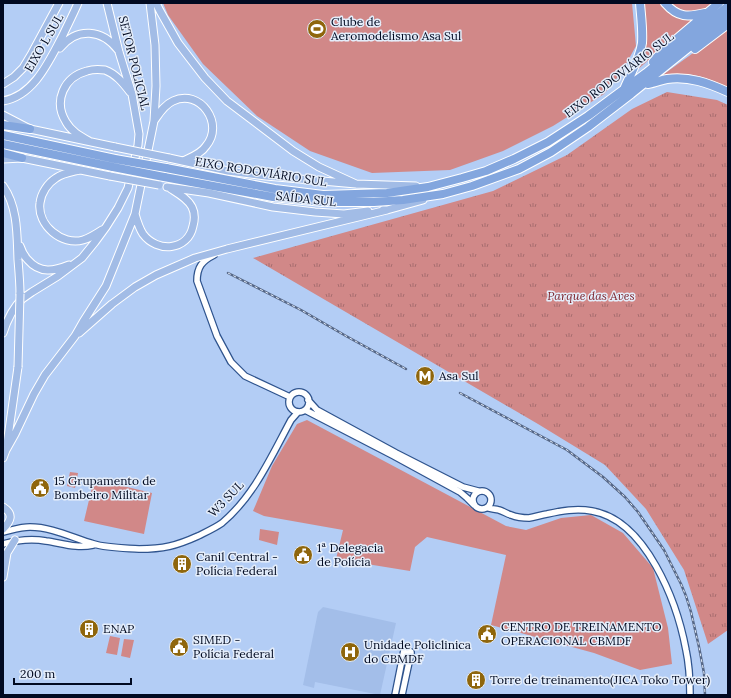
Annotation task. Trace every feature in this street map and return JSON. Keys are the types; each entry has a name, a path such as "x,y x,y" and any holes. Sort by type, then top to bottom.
{"highway":[{"path":"625,88 642,44 640,3"},
{"path":"665,3 678,14 686,16 694,16 708,12"},
{"path":"646,73 657,57 667,47 719,3"},
{"name":"EIXO RODOVIÁRIO SUL","path":"165,173 323,195 386,193 428,187 486,171 548,142 588,116 646,73 728,6"},
{"name":"EIXO RODOVIÁRIO SUL","path":"3,144 165,173 273,197 323,202 374,202 403,200 443,194 472,186 519,168 551,152 588,127 632,94 728,16"},
{"path":"632,94 648,84 728,24"},
{"path":"648,84 666,79 695,80 712,84 728,92"},
{"path":"4,119 30,129"},
{"name":"EIXO RODOVIÁRIO SUL","path":"3,135 114,163"},
{"path":"3,152 22,158"}],"main road":[{"path":"3,84 14,77 23,68 59,3"},
{"name":"EIXO L SUL","path":"3,101 21,94 30,87 37,78 49,60 78,3"},
{"name":"SETOR POLICIAL","path":"82,258 106,227 128,188 138,145 139,134 132,94 119,52 107,3"},
{"path":"3,458 34,394 45,376 85,324 106,286 134,214 154,121 156,86 155,45 150,3"},
{"path":"156,3 178,43 205,78 227,101 293,151 320,167 356,184"},
{"path":"49,60 64,42 76,35 85,33 96,34 105,38 115,46 119,52"},
{"path":"89,142 72,130 62,113 60,103 61,93 65,85 80,73 94,69 105,70 122,82 132,94"},
{"path":"154,121 171,101 180,98 193,99 202,104 210,113 213,132 210,140 206,147 199,153 183,161"},
{"path":"30,129 89,142"},
{"name":"SAÍDA SUL","path":"89,142 228,171 356,184 428,187"},
{"path":"3,159 22,158 167,187 188,201 195,218 193,228 184,242 167,247 159,246 150,241 143,234 134,214"},
{"path":"80,170 64,174 56,178 44,191 40,203 40,212 44,221 51,231 60,238 71,241 82,241 106,227"},
{"path":"3,186 10,198 21,250 29,262 42,270 52,270 61,268 82,258"},
{"name":"SAÍDA SUL","path":"167,187 209,193 273,207 344,214 387,210 443,194"},
{"path":"85,324 135,287 156,275 194,258 387,210"},
{"path":"6,450 18,367 20,294 18,236"},
{"path":"3,333 10,314 22,299 58,276 82,258"},
{"path":"3,507 8,510 10,516 9,522 3,531"},
{"path":"3,577 7,553 15,540"}],"street":[{"path":"226,249 206,259 197,274 197,281 217,336 231,362 245,376 290,397"},
{"path":"488,508 490,505 491,496 486,491 478,491 463,487 396,453 317,410 305,394 295,393 290,397 289,403 291,409 298,412 305,410 394,456 460,492 480,510 488,508 500,510 510,515 529,518 564,511 592,511 613,518 628,529 639,542 661,575 679,620 686,650 690,695"},
{"path":"305,410 308,400"},
{"name":"W3 SUL","path":"291,409 291,420"},
{"name":"W3 SUL","path":"3,531 31,527 41,528 56,531 95,544 132,548 156,549 181,544 222,522 245,499 255,486 291,420 298,412"},
{"path":"474,505 472,501 473,497 478,491"},
{"path":"491,501 500,510"},
{"name":"W3 SUL","path":"3,544 15,540 46,540 69,546 87,546 95,544"},
{"path":"395,695 404,650 410,652 402,695"},
{"path":"402,661 409,663"}],"shaded area":[{"name":"Unidade Policlinica do CBMDF","path":"323,607 396,623 380,695 315,682 314,688 303,685 318,612"}],"green space":[{"path":"163,3 632,3 636,46 621,73 604,94 553,126 503,151 450,170 372,173 310,151 257,116 203,64 168,15"},
{"path":"644,3 661,3 679,17 686,20 695,20 637,70"},
{"path":"670,3 713,3 702,10 692,12 676,7"},
{"path":"728,28 728,88 706,78 689,74 680,74 657,79"},
{"name":"Parque das Aves","path":"667,92 717,100 728,105 728,630 708,644 684,570 646,509 605,465 538,424 253,258 493,191 567,155 632,109"},
{"path":"307,420 506,526 526,530 561,518 591,515 623,533 653,568 668,628 672,664 640,670 594,653 491,625 506,555 427,537 415,547 410,571 336,559 343,530 264,516 253,511 272,466 297,424"},
{"path":"70,472 78,473 75,488 67,486"},
{"path":"94,479 152,493 144,534 84,521"},
{"path":"260,529 279,532 277,545 259,540"},
{"path":"110,636 120,638 117,655 106,653"},
{"path":"124,639 134,640 130,658 121,656"}],"railway":[{"path":"228,273 301,310 406,369"},
{"path":"460,393 567,450 603,477 625,497 638,512 664,550 686,596 691,612 704,673 705,695"}],"place":[{"name":"Clube de Aeromodelismo Asa Sul","path":"317,29"},
{"name":"Asa Sul","path":"425,376"},
{"name":"15 Grupamento de Bombeiro Militar","path":"40,488"},
{"name":"1ª Delegacia de Polícia","path":"303,555"},
{"name":"Canil Central - Polícia Federal","path":"182,564"},
{"name":"ENAP","path":"89,629"},
{"name":"CENTRO DE TREINAMENTO OPERACIONAL CBMDF","path":"487,634"},
{"name":"SIMED - Polícia Federal","path":"179,647"},
{"name":"Unidade Policlinica do CBMDF","path":"350,652"},
{"name":"Torre de treinamento(JICA Toko Tower)","path":"476,680"}]}
